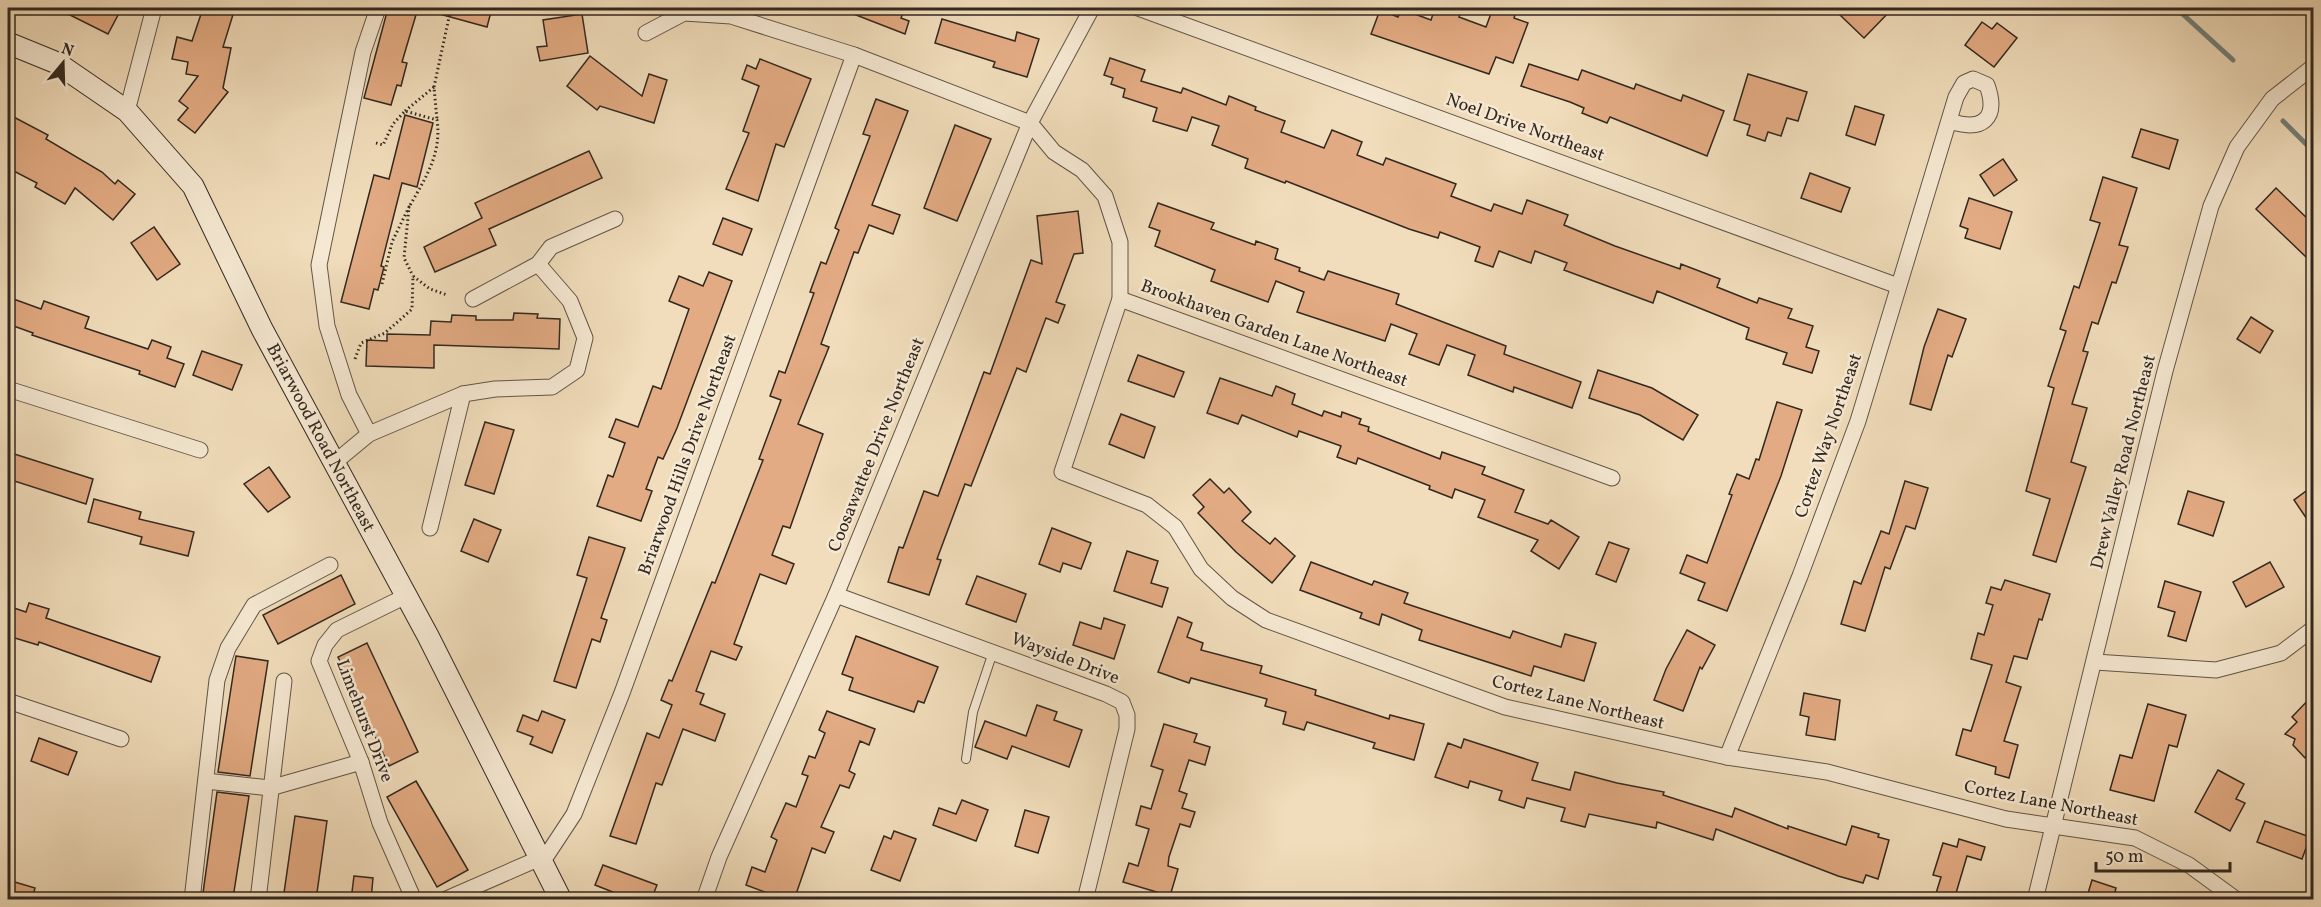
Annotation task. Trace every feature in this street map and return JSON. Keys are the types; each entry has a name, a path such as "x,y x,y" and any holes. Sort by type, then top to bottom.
{"street":[{"path":"127,111 153,8"},
{"path":"369,434 349,395 327,326 319,265 363,52 378,8"},
{"name":"Coosawattee Drive Northeast","path":"704,900 719,857 837,595 1030,123 1092,8"},
{"name":"Noel Drive Northeast","path":"1137,8 1898,286"},
{"path":"646,33 684,13 731,16 854,55 1030,123"},
{"name":"Briarwood Road Northeast","path":"8,43 57,63 127,111 193,186 262,329 406,596 561,900"},
{"name":"Briarwood Hills Drive Northeast","path":"540,856 548,855 574,814 622,693 854,55"},
{"name":"Drew Valley Road Northeast","path":"2035,900 2165,372 2211,206 2237,147 2272,99 2313,66"},
{"name":"Cortez Way Northeast","path":"1727,757 1797,586 1858,421 1950,121"},
{"name":"Brookhaven Garden Lane Northeast","path":"1030,123 1054,152 1082,170 1105,196 1120,243 1120,298 1612,478"},
{"path":"473,298 538,264 551,247 615,219"},
{"path":"334,463 369,434 463,394 495,389 552,387 577,370 585,338 570,301 538,264"},
{"name":"Cortez Lane Northeast","path":"1120,298 1062,472 1147,505 1175,527 1201,569 1232,598 1266,620 1504,707 1727,757 1827,772 2006,819 2135,838 2189,865 2237,900"},
{"path":"8,389 200,450"},
{"path":"429,528 463,394"},
{"path":"192,900 217,680 228,648 254,605 330,564"},
{"name":"Wayside Drive","path":"837,595 1106,694 1122,702 1127,715 1124,741 1085,900"},
{"name":"Limehurst Drive","path":"406,596 337,630 325,645 319,661 361,762 380,824 414,900"},
{"path":"2095,662 2216,670 2281,652 2313,628"},
{"path":"258,900 284,681"},
{"path":"8,701 121,739"},
{"path":"206,781 270,788 361,762"},
{"path":"444,900 540,856"}],"lane":[{"path":"966,759 973,711 993,652"}],"path":[{"path":"382,284 392,242 431,168 435,152 437,120 434,87 451,8"},
{"path":"376,143 383,145 393,124 434,87"},
{"path":"405,111 437,120"},
{"path":"409,207 404,258 413,276 430,289 447,295"},
{"path":"354,364 361,343 385,333 412,309 413,276"}],"building":[{"path":"56,8 105,8 118,15 108,34"},
{"path":"203,8 235,8 223,47 231,48 223,88 228,92 195,133 178,120 188,108 179,101 198,76 186,74 188,62 172,59 177,37 192,41"},
{"path":"388,8 418,8 402,62 407,63 401,86 397,85 391,105 364,98"},
{"path":"433,8 492,8 487,27 432,12"},
{"path":"838,8 905,8 901,18 909,21 905,34"},
{"path":"1435,8 1462,8 1459,17 1486,27 1493,8 1505,8 1516,12 1514,18 1528,23 1513,63 1496,57 1489,74 1371,34 1380,10 1398,17 1401,9 1431,20"},
{"path":"1847,8 1893,8 1864,38 1840,15"},
{"path":"582,14 588,53 540,61 537,47 547,46 543,20"},
{"path":"942,19 1015,41 1017,32 1039,39 1027,77 993,67 995,62 935,43"},
{"path":"1982,22 1992,29 1997,23 2017,38 1994,67 1965,45"},
{"path":"590,56 642,96 649,74 667,80 654,123 600,106 597,110 567,86"},
{"path":"1110,58 1145,70 1141,81 1181,93 1183,88 1226,105 1229,96 1256,107 1255,110 1285,121 1281,132 1324,148 1332,130 1362,142 1357,155 1383,165 1386,158 1456,184 1451,196 1491,211 1494,204 1522,214 1527,200 1568,215 1564,225 1615,246 1680,269 1681,264 1720,279 1717,287 1757,303 1759,298 1792,309 1788,318 1813,326 1806,347 1819,351 1812,373 1783,364 1787,353 1746,339 1749,328 1657,291 1653,303 1564,270 1567,263 1535,251 1531,263 1499,251 1493,267 1475,261 1480,247 1440,232 1438,238 1409,229 1286,181 1285,183 1245,168 1248,159 1212,145 1219,126 1192,117 1187,131 1153,121 1157,108 1123,97 1125,89 1111,84 1113,78 1104,75"},
{"path":"760,59 811,79 784,147 776,144 758,201 726,189 749,133 743,131 759,86 742,79 747,65 756,69"},
{"path":"1529,64 1578,80 1582,70 1634,89 1636,84 1681,101 1683,95 1724,111 1707,156 1610,117 1607,123 1582,113 1584,108 1521,86"},
{"path":"1748,74 1807,92 1798,121 1787,118 1781,136 1768,132 1765,141 1747,135 1750,125 1734,120"},
{"path":"876,99 908,111 872,205 900,215 893,234 869,225 858,253 854,252 821,344 829,347 798,424 823,434 790,528 783,526 772,555 794,564 786,584 760,574 734,644 742,647 736,660 711,651 696,691 704,694 700,704 725,714 715,741 683,729 662,785 656,783 636,844 610,836 647,733 659,738 672,705 661,700 669,680 672,681 712,582 715,583 763,460 759,459 781,400 770,396 779,371 785,373 814,293 810,292 821,262 826,264 839,230 835,228 870,136 863,134"},
{"path":"1855,106 1884,115 1875,145 1846,135"},
{"path":"8,114 48,135 46,139 102,172 115,184 118,180 135,194 113,220 75,188 65,204 35,187 37,183 8,168"},
{"path":"405,115 433,123 417,187 402,183 381,266 384,267 378,290 374,289 369,309 341,302 374,175 389,179"},
{"path":"955,125 991,139 957,221 924,208"},
{"path":"2141,129 2178,140 2169,169 2132,157"},
{"path":"589,151 602,178 489,229 496,245 435,272 424,247 482,218 475,203"},
{"path":"2003,159 2017,180 1994,196 1980,175"},
{"path":"1810,173 1850,188 1841,212 1801,198"},
{"path":"2103,177 2137,188 2119,245 2128,247 2116,283 2112,282 2098,324 2092,322 2083,351 2088,352 2072,404 2087,408 2071,462 2086,467 2056,562 2033,555 2050,499 2026,491 2054,388 2048,386 2066,331 2060,329 2074,286 2079,288 2100,223 2090,220"},
{"path":"2276,188 2313,224 2313,249 2306,257 2256,209"},
{"path":"1969,198 2012,212 2000,249 1965,238 1968,229 1960,226"},
{"path":"1158,203 1214,223 1211,229 1255,245 1256,241 1278,249 1275,259 1300,268 1299,271 1324,280 1328,271 1399,294 1396,304 1506,346 1504,354 1581,382 1572,408 1514,387 1513,392 1468,375 1475,355 1447,345 1439,365 1409,354 1417,334 1391,324 1385,341 1297,312 1304,292 1276,281 1268,302 1211,281 1215,270 1155,246 1160,231 1149,227"},
{"path":"1078,211 1083,253 1074,254 1056,302 1065,305 1058,323 1046,318 1026,372 1017,368 971,486 965,484 937,559 941,560 929,595 888,582 899,547 903,548 924,491 938,496 984,372 990,374 1031,260 1042,264 1037,216"},
{"path":"723,218 752,229 742,255 713,244"},
{"path":"154,227 180,264 157,280 131,243"},
{"path":"709,272 732,281 677,428 663,459 658,457 646,489 652,491 641,521 597,506 608,475 613,477 625,443 609,437 616,419 638,427 653,386 661,389 689,309 669,301 679,276 703,286"},
{"path":"8,297 41,309 44,301 89,317 85,328 148,349 152,340 171,347 167,358 184,364 175,387 139,374 140,371 32,335 33,333 8,324"},
{"path":"1938,309 1966,319 1952,357 1948,355 1931,410 1910,404 1924,347"},
{"path":"514,313 538,314 537,318 560,319 559,349 434,345 434,368 366,366 367,340 387,341 387,334 430,335 431,321 451,322 452,315 476,316 476,320 513,320"},
{"path":"2251,317 2273,331 2260,353 2237,339"},
{"path":"202,351 242,365 232,390 193,375"},
{"path":"1138,355 1184,372 1174,397 1128,381"},
{"path":"1598,370 1652,388 1698,415 1683,440 1640,415 1589,398"},
{"path":"1220,378 1272,396 1276,386 1295,394 1292,404 1322,416 1324,411 1341,417 1342,412 1361,419 1359,424 1369,427 1368,431 1440,459 1442,452 1485,467 1482,474 1524,490 1515,512 1548,524 1551,520 1579,537 1559,569 1531,551 1538,540 1478,517 1485,500 1455,489 1452,498 1429,489 1430,486 1358,458 1356,464 1337,457 1341,446 1299,431 1297,437 1242,415 1238,424 1207,413"},
{"path":"1777,402 1802,410 1781,476 1727,611 1698,600 1705,583 1680,573 1687,555 1707,563 1732,495 1729,494 1737,474 1749,479 1756,459 1759,460"},
{"path":"1121,414 1155,427 1144,458 1109,444"},
{"path":"485,422 514,430 494,494 465,485"},
{"path":"8,452 93,479 86,504 8,479"},
{"path":"269,467 290,497 268,512 244,484"},
{"path":"1210,479 1224,493 1229,488 1251,512 1242,521 1270,544 1275,538 1295,556 1272,583 1236,552 1198,513 1204,507 1193,495"},
{"path":"1905,481 1928,488 1915,529 1906,526 1890,569 1885,567 1865,631 1841,624 1854,581 1861,584 1881,531 1889,534"},
{"path":"2313,486 2313,528 2294,500"},
{"path":"2188,491 2224,502 2213,536 2178,524"},
{"path":"94,499 141,512 139,519 194,532 188,556 140,544 142,537 88,522"},
{"path":"474,519 501,530 488,562 461,551"},
{"path":"1052,528 1091,543 1081,569 1063,563 1060,572 1039,564"},
{"path":"589,537 625,548 601,618 607,620 600,642 592,639 576,688 554,681 587,578 577,575"},
{"path":"1609,542 1629,549 1616,582 1596,574"},
{"path":"1127,551 1158,561 1151,583 1168,588 1162,607 1114,591"},
{"path":"1311,562 1372,585 1374,581 1408,593 1404,603 1510,638 1513,631 1561,647 1565,634 1596,643 1584,681 1534,666 1531,676 1419,640 1422,630 1382,614 1379,625 1360,618 1362,613 1300,590"},
{"path":"2270,562 2284,587 2246,607 2233,582"},
{"path":"341,575 355,604 278,644 263,615"},
{"path":"977,576 1026,594 1016,622 966,604"},
{"path":"2005,580 2050,594 2042,620 2039,619 2027,659 2014,656 2006,682 2021,687 2004,741 2018,745 2009,778 1995,774 1996,767 1956,755 1963,729 1971,731 1992,665 1971,659 1978,633 1984,635 1993,605 1986,603 1991,587 2001,590"},
{"path":"2165,581 2201,592 2186,641 2168,636 2175,612 2158,607"},
{"path":"29,603 49,609 46,618 160,657 151,682 39,642 38,645 8,636 8,606 26,612"},
{"path":"1178,617 1192,623 1187,637 1203,643 1201,650 1262,666 1260,673 1316,690 1315,695 1389,719 1390,715 1424,724 1414,760 1373,748 1375,743 1307,722 1304,730 1283,724 1286,712 1265,706 1267,699 1191,678 1189,683 1158,672"},
{"path":"1104,618 1125,625 1114,659 1073,645 1080,622 1101,629"},
{"path":"1687,630 1715,645 1702,669 1700,667 1683,711 1654,700 1666,669"},
{"path":"856,636 938,667 924,703 918,701 914,712 849,690 853,678 842,674"},
{"path":"367,643 418,752 389,766 338,657"},
{"path":"236,656 268,661 250,776 218,772"},
{"path":"1804,693 1840,700 1835,740 1806,735 1809,717 1800,715"},
{"path":"2313,695 2313,749 2305,758 2293,745 2295,739 2285,734 2297,722 2292,717"},
{"path":"2148,704 2186,715 2177,747 2169,745 2154,801 2110,790 2120,755 2132,758"},
{"path":"1037,705 1057,712 1054,720 1082,730 1069,767 1012,746 1007,759 975,747 985,721 1026,736"},
{"path":"542,711 565,720 552,753 530,744 533,737 517,731 523,715 538,721"},
{"path":"827,711 875,729 869,745 860,741 849,771 855,774 849,788 840,785 821,827 834,832 825,853 812,848 794,900 786,900 746,885 752,867 765,872 777,840 771,837 786,803 796,807 808,776 802,774 809,756 815,758 825,733 819,730"},
{"path":"1164,724 1197,734 1194,742 1210,747 1205,765 1189,760 1179,791 1187,794 1182,808 1195,812 1190,827 1180,824 1169,857 1168,866 1178,869 1170,896 1123,882 1129,863 1138,866 1149,829 1136,825 1141,806 1151,809 1163,770 1151,766"},
{"path":"39,738 77,752 68,775 31,761"},
{"path":"1464,739 1538,763 1532,780 1570,790 1575,772 1664,792 1663,795 1732,817 1735,808 1788,829 1788,826 1846,845 1852,826 1879,834 1878,837 1889,840 1878,879 1866,875 1863,883 1838,876 1716,829 1713,840 1657,822 1656,828 1589,814 1585,827 1561,821 1565,808 1527,798 1524,808 1499,800 1502,791 1470,781 1468,788 1435,777 1448,743 1461,748"},
{"path":"2218,770 2244,784 2236,799 2245,803 2230,831 2195,812"},
{"path":"416,781 468,870 437,887 387,797"},
{"path":"217,792 249,796 233,898 203,893"},
{"path":"962,800 988,810 976,841 933,825 939,808 956,814"},
{"path":"1025,810 1049,817 1038,853 1015,846"},
{"path":"295,816 327,821 316,900 283,900"},
{"path":"2265,821 2310,837 2302,859 2257,842"},
{"path":"894,831 916,839 900,881 871,870 884,836 891,839"},
{"path":"1959,839 1985,847 1981,860 1967,856 1954,900 1934,900 1941,877 1933,875 1943,843 1957,847"},
{"path":"603,865 657,885 651,900 633,900 595,885"},
{"path":"354,876 373,878 371,900 351,900"},
{"path":"8,880 35,888 32,900 8,900"},
{"path":"2092,880 2116,888 2113,900 2086,900"}],"waterway":[{"path":"2176,8 2233,60"},
{"path":"2283,121 2314,152"}]}
